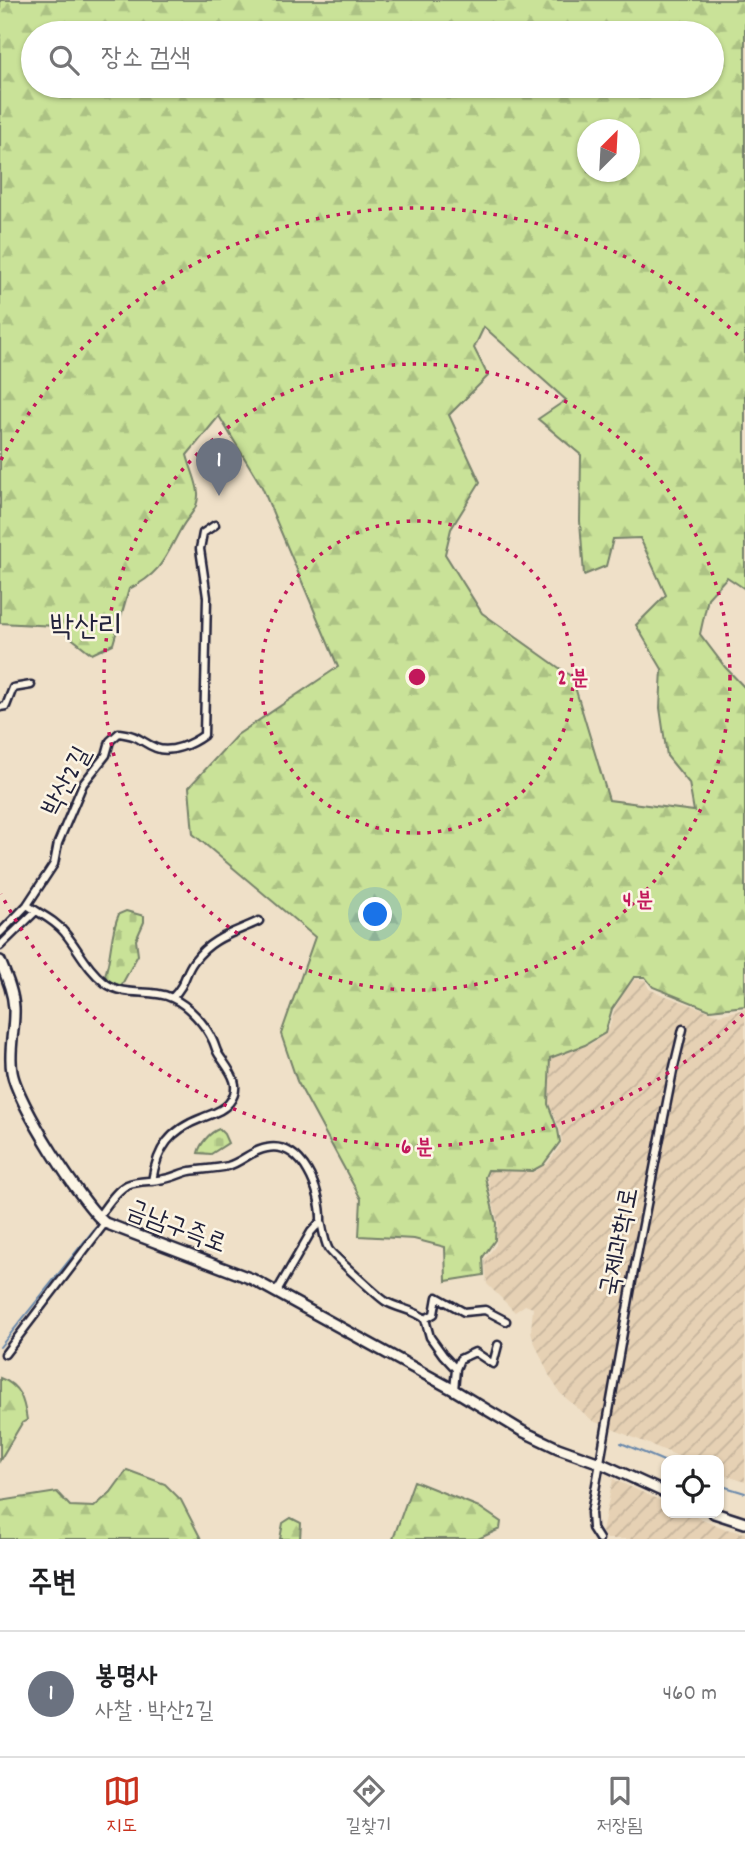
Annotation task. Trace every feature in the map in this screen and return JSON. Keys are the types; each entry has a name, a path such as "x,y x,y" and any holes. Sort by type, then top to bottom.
{"main road":[{"name":"금남구즉로","path":"0,961 10,984 14,1007 12,1073 20,1097 76,1191 101,1220 277,1291 522,1431 661,1491"},
{"path":"724,1516 745,1523"}],"street":[{"name":"박산2길","path":"0,933 27,905 54,864 58,842 83,784 106,755 110,741 119,733 136,735 155,748 166,750 194,742 204,735 207,597 200,549 203,533 215,525"},
{"path":"0,707 6,706 13,688 31,685"},
{"path":"27,905 59,926 86,964 106,984 133,993 172,998 204,1026 218,1054 230,1069 235,1086 228,1105 190,1123 171,1136 156,1158 152,1181"},
{"path":"0,946 36,911"},
{"path":"172,998 185,984 194,961 219,938 259,921"},
{"name":"국제과학1로","path":"600,1539 593,1528 591,1513 633,1276 683,1029"},
{"path":"5,1354 125,1186 195,1170 227,1166 269,1147 281,1148 297,1157 306,1168 321,1208 321,1222 328,1250 384,1300 418,1313 425,1319 430,1337 456,1369"},
{"path":"277,1291 311,1232 321,1222"},
{"path":"425,1319 434,1314 437,1297 464,1312 485,1310 506,1321"},
{"path":"454,1390 460,1359 475,1352 494,1364 498,1345"}],"shaded area":[{"path":"635,979 645,980 649,989 719,1015 745,1009 745,1482 724,1475 724,1455 676,1455 593,1421 560,1393 549,1375 531,1331 533,1308 525,1305 515,1312 487,1284 485,1259 496,1245 498,1223 487,1177 489,1171 534,1172 548,1163 562,1140 549,1104 551,1059 592,1043 602,1036 609,1029 615,1008"},
{"path":"613,1479 661,1501 661,1518 700,1518 726,1529 745,1533 745,1539 607,1539 602,1532"}],"green space":[{"path":"0,0 745,0 745,589 727,577 708,598 700,634 745,688 745,1006 710,1010 653,987 645,977 634,977 612,1009 605,1033 585,1045 550,1058 548,1104 560,1142 543,1165 532,1171 488,1170 485,1177 496,1223 495,1240 483,1257 484,1275 446,1281 445,1247 414,1239 359,1236 361,1199 297,1081 281,1034 315,937 193,834 189,787 237,735 338,667 262,487 219,416 187,455 197,488 195,508 162,563 149,577 129,589 113,644 92,654 56,626 0,623","holes":["484,327 566,400 538,419 581,455 580,521 584,575 606,566 613,539 640,538 666,595 636,625 662,669 660,708 667,756 689,783 694,811 609,800 572,677 482,613 445,554 451,529 480,482 449,415 488,376 474,348"]},
{"path":"126,911 144,916 144,922 136,940 138,955 121,986 107,980 105,975 116,921 119,914"},
{"path":"219,1129 228,1143 211,1154 198,1153 206,1139"},
{"path":"0,1378 17,1389 27,1420 22,1423 0,1460"},
{"path":"127,1470 165,1484 181,1500 201,1539 0,1539 0,1501 57,1492 70,1506 94,1507 111,1492"},
{"path":"414,1481 479,1507 501,1522 500,1529 478,1539 393,1539"},
{"path":"291,1518 301,1523 300,1539 280,1539 283,1523"}],"waterway":[{"path":"0,1347 95,1228"},
{"path":"621,1443 661,1460"},
{"path":"724,1487 745,1493"}],"place":[{"name":"봉명사","path":"219,496"}],"district":[{"name":"박산리","path":"86,629"}]}
